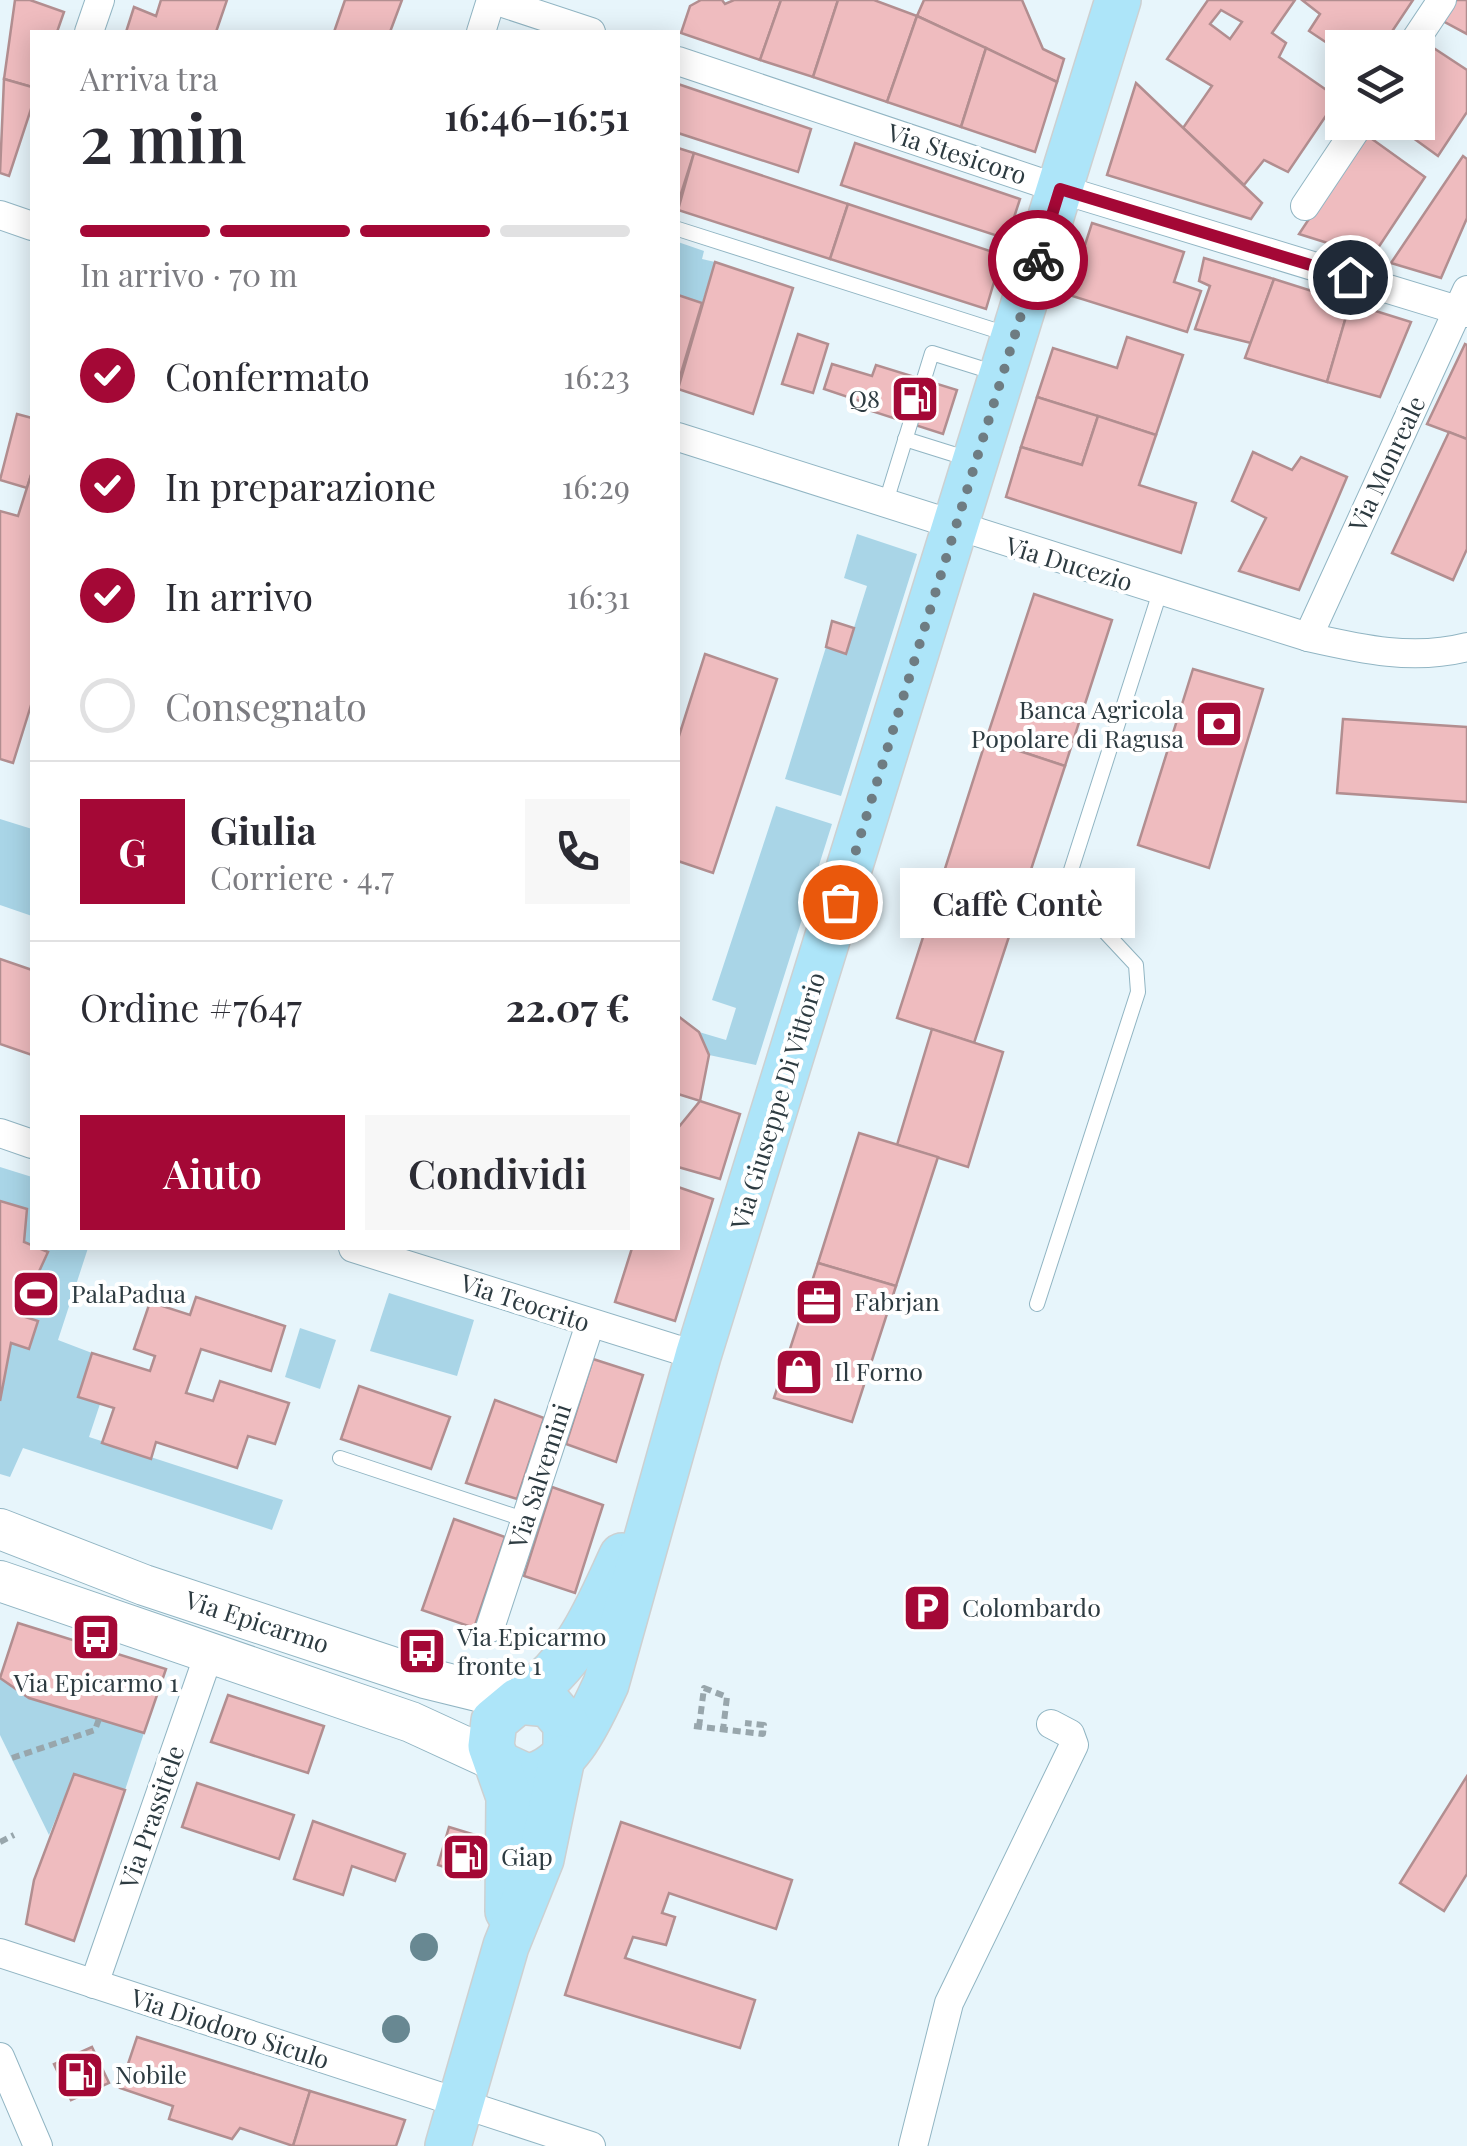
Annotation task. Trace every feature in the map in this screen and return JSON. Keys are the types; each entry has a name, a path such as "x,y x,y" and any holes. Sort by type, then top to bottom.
{"main road":[{"name":"Via Giuseppe Di Vittorio","path":"668,1457 1118,0"},
{"path":"506,1946 511,1830 500,1764 491,1746 494,1721 501,1710 554,1677 580,1645 668,1457"},
{"path":"500,1764 527,1777 552,1770 606,1684 668,1457"},
{"name":"Via Epicarmo","path":"0,1529 144,1584 425,1678 520,1700"},
{"name":"Via Epicarmo","path":"0,1581 410,1722 500,1764"},
{"path":"453,2125 506,1946 541,1859 568,1736 559,1713 549,1704 520,1700"}],"street":[{"path":"91,30 100,0"},
{"path":"481,30 492,0 586,30"},
{"path":"1422,30 1442,0"},
{"name":"Via Stesicoro","path":"680,62 1060,189 1464,304"},
{"path":"1305,206 1348,140"},
{"name":"Via Monreale","path":"1308,637 1464,304"},
{"name":"Via Ducezio","path":"680,438 885,506 1308,637 1372,652 1415,654 1467,648"},
{"path":"0,1133 30,1143"},
{"name":"Via Teocrito","path":"359,1250 698,1356"},
{"name":"Via Salvemini","path":"490,1628 590,1324"},
{"name":"Via Prassitele","path":"94,1984 210,1651"},
{"path":"913,2146 948,2003 1074,1745 1070,1734 1051,1724"},
{"name":"Via Diodoro Siculo","path":"0,1952 94,1984 453,2125 591,2146"},
{"path":"0,2057 38,2146"}],"lane":[{"path":"680,230 1008,355"},
{"path":"885,506 932,353 1008,355"},
{"path":"906,440 976,461"},
{"path":"1038,1304 1138,992 1136,965 1065,889 1160,592"},
{"path":"340,1458 526,1520"}],"path":[{"path":"722,1730 727,1697 704,1688 696,1727 722,1730 763,1734 764,1725 745,1723"},
{"path":"12,1758 95,1730 100,1720"},
{"path":"0,1842 14,1835"}],"shaded area":[{"path":"680,243 704,251 702,259 715,262 702,303 680,296"},
{"path":"857,534 917,554 841,796 785,779 826,647 846,653 867,586 844,578"},
{"path":"776,806 832,824 756,1065 709,1055 699,1032 726,1040 736,1008 712,1000"},
{"path":"0,819 30,828 30,915 0,905"},
{"path":"0,1167 30,1176 30,1250 87,1250 58,1340 92,1353 78,1396 100,1404 89,1437 283,1500 272,1530 23,1448 10,1477 0,1474"},
{"path":"389,1293 474,1320 457,1376 370,1351"},
{"path":"300,1328 336,1340 320,1389 285,1377"},
{"path":"0,1678 29,1698 144,1733 125,1790 74,1774 49,1835 0,1735"}],"building":[{"path":"15,0 30,0 64,12 58,30 30,30 30,86 4,79"},
{"path":"161,0 227,0 217,30 127,30 134,7 156,16"},
{"path":"345,0 402,0 391,30 335,30"},
{"path":"701,0 722,0 725,4 734,0 781,0 760,60 681,33 690,6"},
{"path":"781,0 838,0 813,77 760,60"},
{"path":"838,0 874,0 917,16 887,102 813,77"},
{"path":"924,0 1022,0 1043,49 1064,59 1057,82 917,16"},
{"path":"1208,0 1295,0 1272,33 1286,43 1279,57 1325,89 1325,117 1288,172 1264,160 1244,185 1183,128 1212,86 1167,59","holes":["1221,10 1242,22 1230,39 1210,24"]},
{"path":"1302,0 1413,0 1393,30 1325,30 1325,42 1309,31 1320,14"},
{"path":"1454,0 1467,0 1467,34 1441,20"},
{"path":"917,16 986,48 961,127 887,102"},
{"path":"986,48 1057,82 1035,152 961,127"},
{"path":"1435,49 1467,70 1467,112 1438,156 1416,140 1435,140"},
{"path":"4,79 30,86 30,112 9,176 0,173"},
{"path":"1136,83 1262,203 1251,219 1107,175"},
{"path":"680,85 811,129 798,172 680,134"},
{"path":"1361,140 1373,140 1425,177 1372,257 1299,234"},
{"path":"855,143 1020,199 1007,239 841,185"},
{"path":"680,149 694,153 680,197"},
{"path":"694,153 848,204 830,259 680,211"},
{"path":"1463,156 1467,159 1467,218 1441,278 1391,263"},
{"path":"848,204 1002,255 986,309 830,259"},
{"path":"1092,223 1184,252 1174,282 1201,291 1187,332 1069,295"},
{"path":"1204,258 1274,279 1251,343 1195,329 1210,286 1199,281"},
{"path":"715,262 793,288 753,414 680,390"},
{"path":"1274,279 1350,303 1327,382 1245,358"},
{"path":"680,296 702,303 680,376"},
{"path":"1350,303 1411,322 1380,397 1327,382"},
{"path":"798,334 828,344 813,393 782,384"},
{"path":"1127,337 1183,355 1156,435 1037,397 1053,348 1117,368"},
{"path":"1467,345 1467,439 1427,424"},
{"path":"832,364 872,376 876,365 957,390 943,434 862,408 863,402 824,389"},
{"path":"1037,397 1098,416 1082,465 1021,447"},
{"path":"17,414 30,417 27,488 0,480"},
{"path":"1098,416 1156,435 1139,485 1196,503 1181,553 1006,497 1021,447 1082,465"},
{"path":"1449,432 1467,439 1467,549 1453,580 1392,553"},
{"path":"1253,452 1292,470 1301,457 1347,477 1299,590 1239,571 1266,518 1232,501"},
{"path":"30,478 30,708 13,763 0,759 0,511 18,516"},
{"path":"1034,594 1112,620 1065,766 986,740"},
{"path":"832,621 854,628 846,654 826,647"},
{"path":"705,654 777,679 713,873 680,862 680,733"},
{"path":"1193,669 1263,689 1209,868 1138,845"},
{"path":"1343,719 1467,727 1467,802 1337,793"},
{"path":"986,740 1065,766 1021,900 943,875"},
{"path":"943,875 1021,900 974,1043 897,1018"},
{"path":"0,959 30,969 30,1054 0,1044"},
{"path":"680,1018 699,1032 709,1055 700,1101 680,1095"},
{"path":"932,1029 1003,1052 968,1167 897,1145"},
{"path":"700,1101 740,1114 720,1179 680,1168 680,1126"},
{"path":"859,1133 938,1157 896,1286 818,1263"},
{"path":"680,1188 713,1199 675,1321 615,1302 631,1250 680,1250"},
{"path":"0,1201 27,1209 24,1242 30,1244 30,1250 48,1252 19,1315 38,1321 29,1349 11,1343 0,1401"},
{"path":"818,1263 896,1286 852,1422 774,1398"},
{"path":"196,1297 285,1326 271,1371 201,1349 186,1393 213,1401 220,1381 289,1403 275,1444 248,1436 237,1468 156,1442 151,1459 102,1443 114,1408 78,1397 92,1353 150,1371 155,1356 134,1349 150,1302 190,1315"},
{"path":"593,1359 643,1375 616,1462 566,1444"},
{"path":"359,1386 450,1417 431,1469 341,1439"},
{"path":"495,1400 544,1418 517,1499 466,1483"},
{"path":"552,1487 603,1505 575,1593 524,1576"},
{"path":"454,1519 505,1537 474,1628 422,1610"},
{"path":"18,1623 166,1669 144,1733 29,1698 0,1678"},
{"path":"228,1695 324,1726 308,1773 211,1742"},
{"path":"74,1774 125,1790 74,1941 26,1924 34,1880"},
{"path":"1467,1776 1467,1874 1444,1911 1400,1883"},
{"path":"197,1783 294,1815 279,1859 182,1827"},
{"path":"313,1821 405,1854 395,1881 352,1866 343,1895 294,1879"},
{"path":"621,1822 792,1880 776,1929 669,1893 662,1913 675,1917 666,1945 633,1937 625,1958 755,2000 740,2048 565,1995"},
{"path":"449,1827 492,1840 480,1879 438,1865"},
{"path":"137,2037 310,2091 293,2146 240,2128 232,2139 169,2119 173,2106 120,2088"},
{"path":"92,2047 109,2083 71,2100 54,2064"},
{"path":"310,2091 405,2120 396,2146 293,2146"}],"way so far":[{"path":"840,902 1038,260"}],"place":[{"name":"Q8","path":"915,399"},
{"name":"Banca Agricola Popolare di Ragusa","path":"1219,724"},
{"name":"Caffè Contè","path":"840,902"},
{"name":"PalaPadua","path":"36,1294"},
{"name":"Fabrjan","path":"819,1302"},
{"name":"Il Forno","path":"799,1372"},
{"name":"Colombardo","path":"927,1608"},
{"name":"Via Epicarmo 1","path":"96,1637"},
{"name":"Via Epicarmo fronte 1","path":"422,1651"},
{"name":"Giap","path":"466,1857"},
{"name":"Nobile","path":"80,2075"}],"route":[{"path":"1038,260 1060,189 1350,277"}]}
